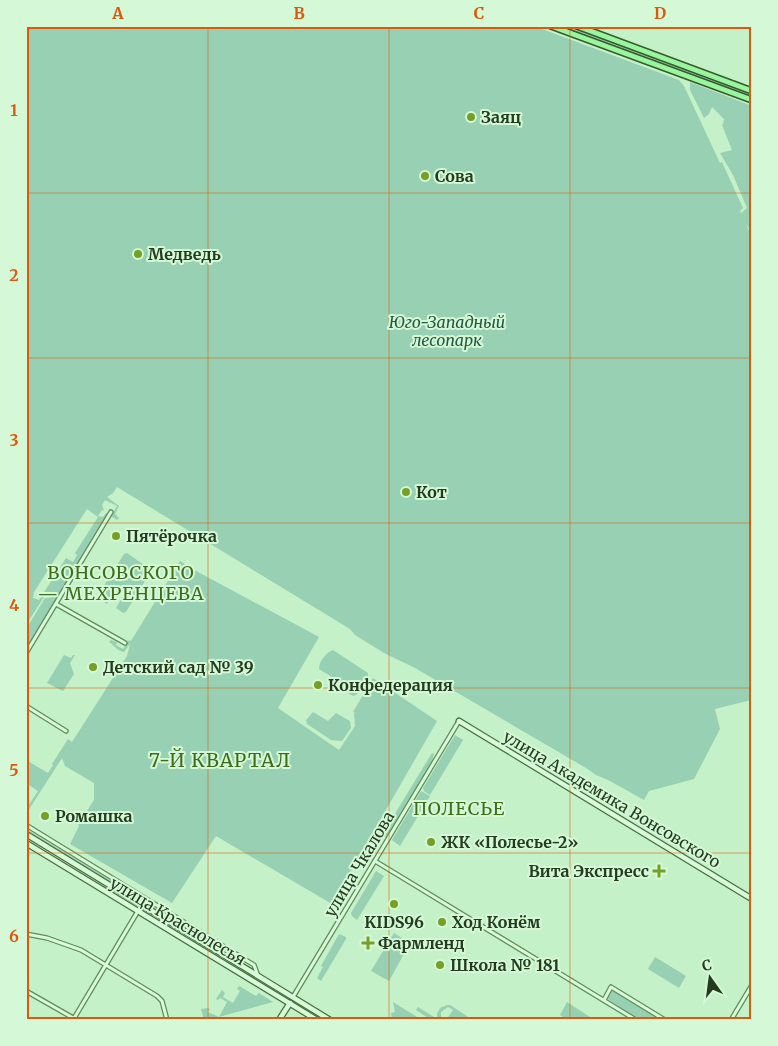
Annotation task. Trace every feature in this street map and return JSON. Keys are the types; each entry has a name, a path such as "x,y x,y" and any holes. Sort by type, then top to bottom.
{"main road":[{"path":"551,26 752,100"},
{"path":"577,26 752,92"}],"street":[{"path":"26,653 111,512"},
{"path":"56,604 124,643"},
{"path":"26,706 66,730"},
{"name":"улица Чкалова","path":"279,1020 459,721"},
{"name":"улица Академика Вонсовского","path":"459,721 752,899"},
{"name":"улица Краснолесья","path":"26,825 254,965 259,977"},
{"name":"улица Краснолесья","path":"26,834 330,1020"},
{"name":"улица Краснолесья","path":"26,843 317,1020"},
{"path":"375,861 636,1020"},
{"path":"26,991 75,1019 138,911"},
{"path":"26,934 47,938 81,950 157,996 162,1001 167,1020"},
{"path":"731,1020 752,985"},
{"path":"604,1000 611,987 665,1020"}],"green space":[{"name":"Юго-Западный лесопарк","path":"26,26 534,26 679,80 684,86 720,163 722,162 743,208 740,211 741,213 747,208 733,175 720,153 732,150 722,125 724,119 712,107 709,114 704,118 690,90 690,82 752,106 752,233 746,224 752,238 752,702 751,700 715,709 720,729 694,779 649,791 644,800 596,775 415,668 384,653 355,635 350,629 117,487 107,497 119,506 115,514 119,518 117,520 111,516 117,506 105,500 102,505 104,511 102,510 98,516 103,517 106,513 108,514 29,644 26,642 26,629 45,598 53,597 44,597 26,625","holes":["87,509 98,517 75,553 77,555 73,562 66,558 39,600 33,598 34,592"]},
{"path":"559,26 571,26 752,94 752,98"},
{"path":"127,553 151,571 126,612 123,613 116,608 125,593 116,589 107,604 98,595 124,554"},
{"path":"180,561 319,637 278,708 339,750 355,726 354,713 356,713 353,712 373,678 437,721 332,904 216,836 172,903 70,844 78,825 94,800 94,783 65,766 62,758 26,814 26,809 38,791 26,783 26,760 48,773 68,739 72,742 127,656 130,644 124,652 109,642 111,640 117,642 116,645 123,649 129,640 131,641"},
{"path":"333,650 368,673 368,679 356,695 353,696 330,681 332,677 319,669 323,658"},
{"path":"64,655 71,658 75,655 70,663 74,674 63,691 47,683"},
{"path":"313,712 328,721 336,713 350,721 351,728 342,741 331,740 307,724 306,720"},
{"path":"455,735 463,740 430,795 423,788"},
{"path":"432,753 434,754 431,765 386,838 382,835"},
{"path":"421,791 430,796 400,846 392,840"},
{"path":"26,829 201,934 200,936 26,831"},
{"path":"376,871 384,876 357,920 351,913"},
{"path":"394,933 410,943 389,981 371,971"},
{"path":"339,934 346,937 346,939 321,981 317,978 323,967 321,966"},
{"path":"655,957 686,976 679,988 648,969"},
{"path":"239,986 256,996 259,993 273,1002 219,1017 227,1002 220,998 216,999 222,990 225,993 223,997 233,1003 240,991 237,989"},
{"path":"613,990 661,1020 639,1020 606,998 610,991"},
{"path":"393,1002 422,1020 392,1020 391,1013 395,1012"},
{"path":"567,1002 593,1020 567,1020 560,1015"},
{"path":"447,1005 473,1020 446,1020 453,1010 448,1007 441,1012 441,1020 431,1020 416,1010 418,1007 437,1019 440,1008"},
{"path":"208,1008 210,1009 208,1012 219,1017 204,1020 201,1009"}],"place":[{"name":"Заяц","path":"471,117"},
{"name":"Сова","path":"425,176"},
{"name":"Медведь","path":"138,254"},
{"name":"Кот","path":"406,492"},
{"name":"Пятёрочка","path":"116,536"},
{"name":"Детский сад № 39","path":"93,667"},
{"name":"Конфедерация","path":"318,685"},
{"name":"Ромашка","path":"45,816"},
{"name":"ЖК «Полесье-2»","path":"431,842"},
{"name":"Вита Экспресс","path":"659,871"},
{"name":"KIDS96","path":"394,904"},
{"name":"Ход Конём","path":"442,922"},
{"name":"Фармленд","path":"368,943"},
{"name":"Школа № 181","path":"440,965"}],"district":[{"name":"ВОНСОВСКОГО — МЕХРЕНЦЕВА","path":"121,582"},
{"name":"7-Й КВАРТАЛ","path":"220,760"},
{"name":"ПОЛЕСЬЕ","path":"459,808"}]}
